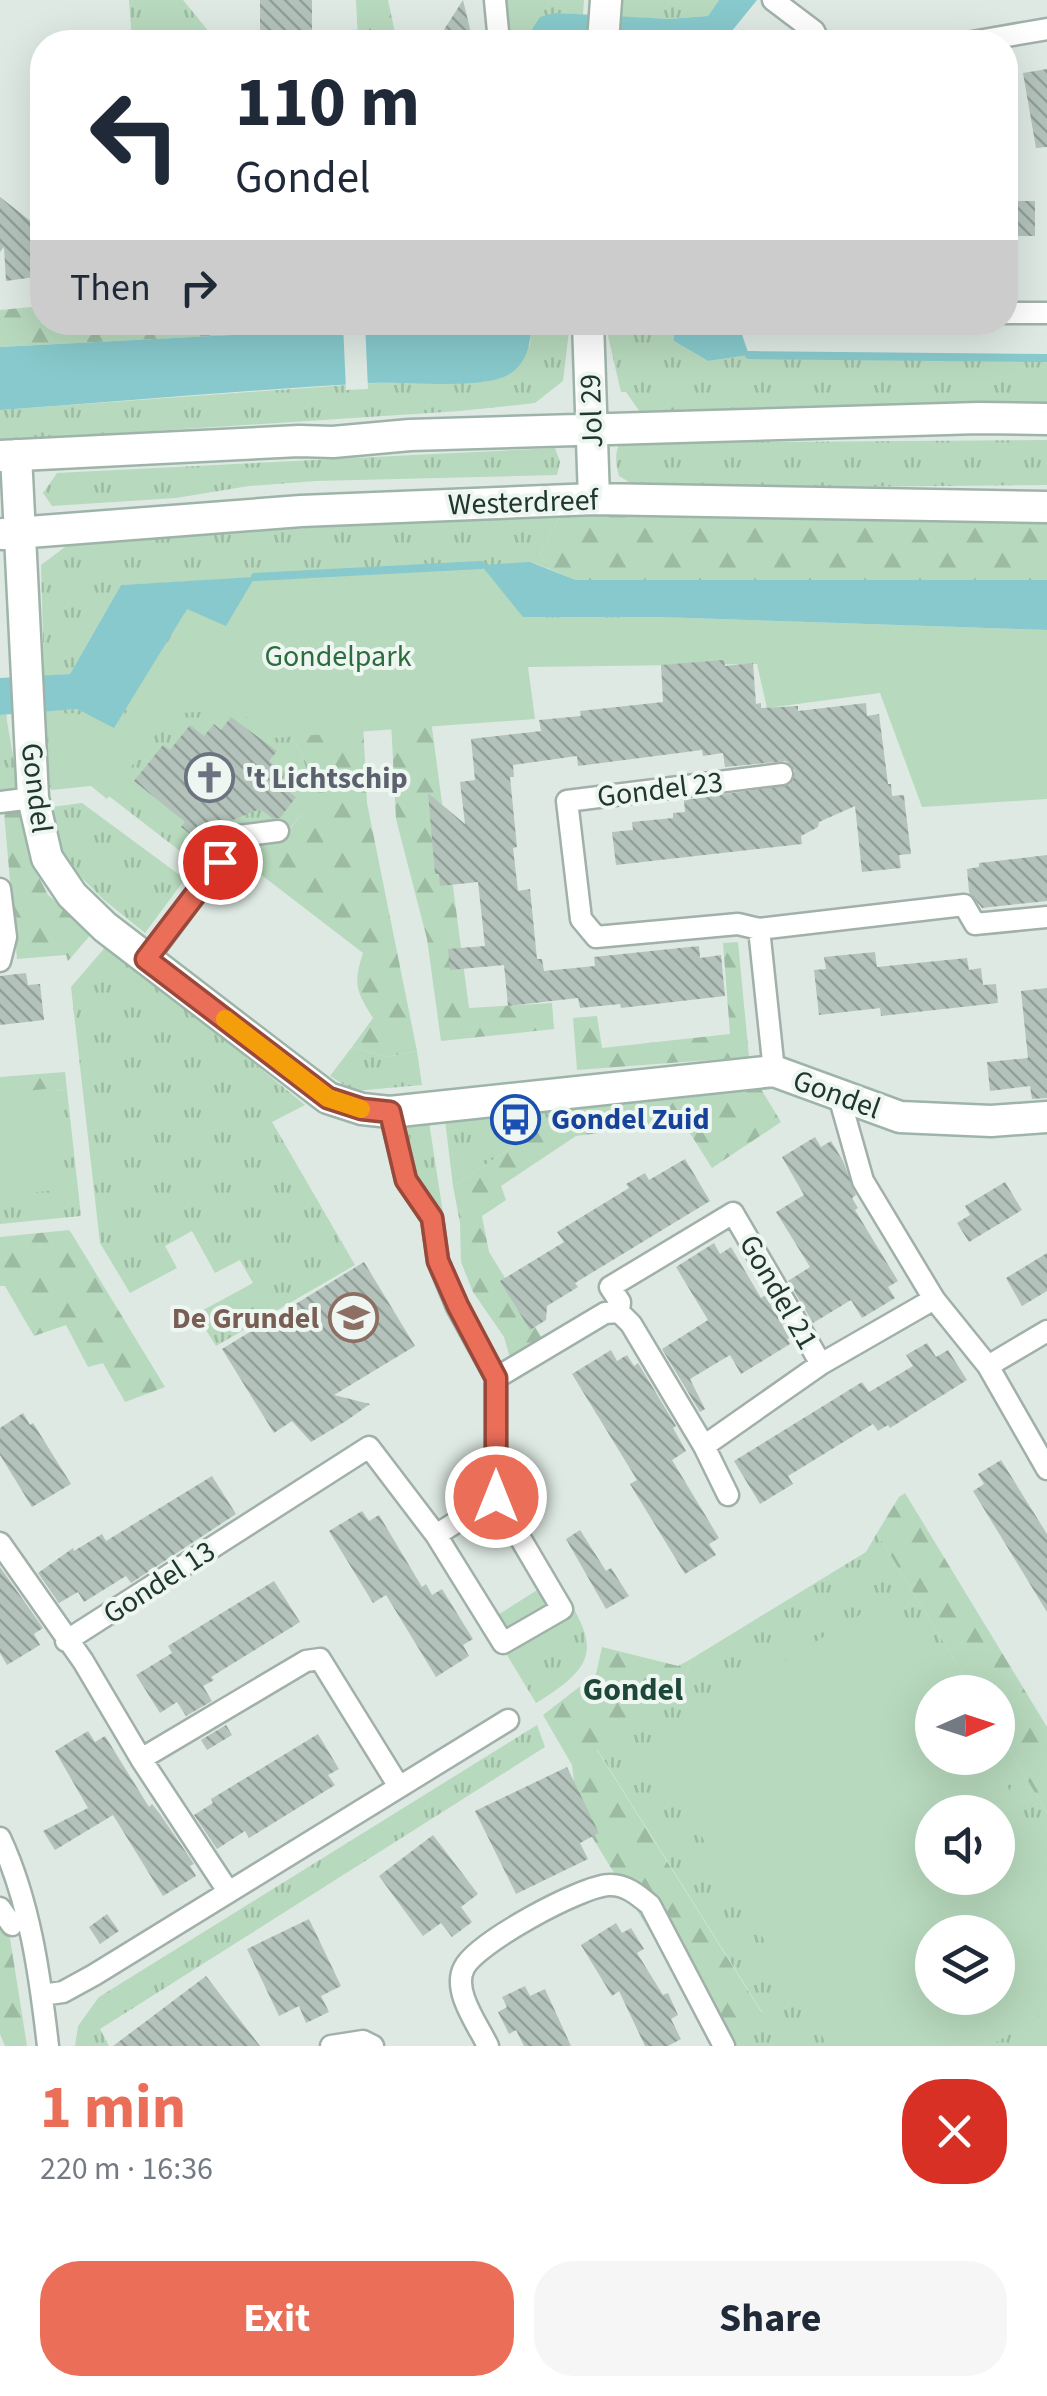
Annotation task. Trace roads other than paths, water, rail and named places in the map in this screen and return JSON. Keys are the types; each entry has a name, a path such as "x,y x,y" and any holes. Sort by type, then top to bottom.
{"main road":[{"path":"604,30 606,1"},
{"name":"Jol 29","path":"588,335 594,499"},
{"path":"8,455 333,442 410,435 1047,418"},
{"name":"Gondel","path":"8,455 10,533 28,671 33,798 47,858 72,895 105,927 328,1098 362,1109 390,1112 774,1071 900,1117 939,1121 1047,1117"},
{"name":"Westerdreef","path":"10,533 302,511 594,499 1047,507"}],"street":[{"path":"495,0 498,30"},
{"path":"773,0 811,30"},
{"path":"1018,34 1047,29"},
{"path":"1018,313 1047,314"},
{"name":"Gondel 23","path":"758,929 738,924 596,936 580,920 567,801 782,774"},
{"path":"0,802 33,798"},
{"path":"146,959 240,836 278,831"},
{"path":"0,889 6,937 0,962"},
{"path":"774,1071 758,929 964,905 975,924 1047,917"},
{"path":"839,1096 864,1180 934,1299 988,1366 1047,1470"},
{"path":"390,1112 406,1180 432,1218 438,1261 496,1378 496,1497 562,1608 503,1643 436,1536 496,1497"},
{"name":"Gondel 21","path":"619,1312 620,1302 610,1287 733,1213 820,1364"},
{"name":"Gondel 21","path":"704,1446 820,1364 934,1299"},
{"path":"496,1378 604,1314 619,1312 631,1324 704,1446 728,1496"},
{"path":"988,1366 1047,1331"},
{"name":"Gondel 13","path":"228,1891 141,1759 83,1661 66,1641 369,1447 436,1536"},
{"path":"0,1542 66,1641"},
{"path":"141,1759 306,1661 320,1660 398,1785"},
{"path":"42,1995 73,1988 508,1720"},
{"path":"0,1838 11,1860 25,1912 48,2046"},
{"path":"488,2046 460,1989 463,1968 478,1951 526,1920 610,1884 632,1891 650,1905 724,2046"},
{"path":"331,2046 363,2041 372,2046"}],"water":[{"path":"719,0 757,0 733,30 532,30 540,17 556,13 669,19 708,16"},
{"path":"230,335 530,335 520,365 495,380 372,383 0,410 0,347"},
{"path":"674,335 742,335 749,355 708,361 674,341"},
{"path":"530,562 576,580 1047,580 1047,630 659,617 523,617 481,565"},
{"path":"255,577 226,626 187,609 114,728 77,709 0,715 0,678 70,674 121,585"}],"waterway":[{"path":"749,355 1047,358"},
{"path":"255,577 481,565"}],"place":[{"name":"'t Lichtschip","path":"210,778"},
{"name":"Gondel Zuid","path":"516,1119"},
{"name":"De Grundel","path":"354,1318"}],"district":[{"name":"Gondel","path":"633,1689"}],"park label":[{"name":"Gondelpark","path":"338,656"}]}
